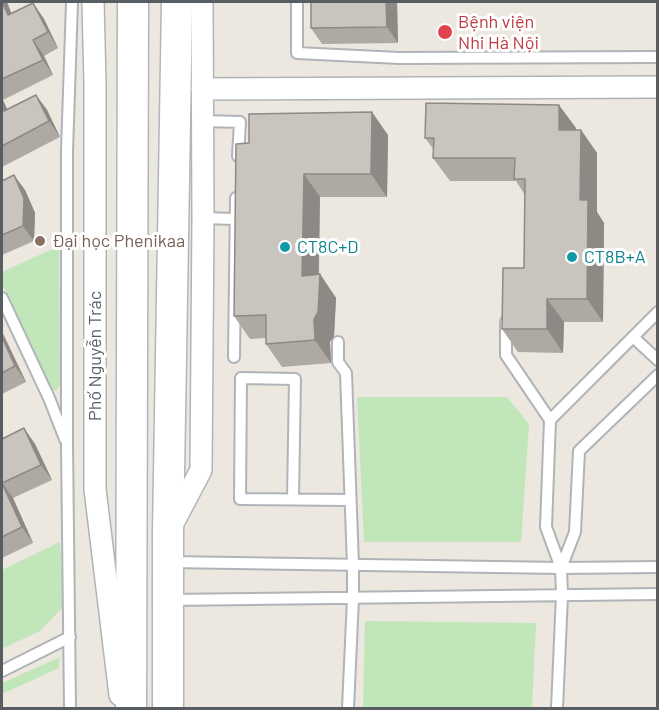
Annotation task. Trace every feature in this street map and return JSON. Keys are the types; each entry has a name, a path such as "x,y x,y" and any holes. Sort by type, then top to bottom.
{"main road":[{"name":"Phố Nguyễn Trác","path":"131,708 133,2"},
{"path":"168,708 168,532 185,4"}],"street":[{"name":"Phố Nguyễn Trác","path":"93,2 95,489 121,708"},
{"path":"168,532 201,470 202,89 185,4"},
{"path":"202,89 657,87"}],"lane":[{"path":"70,708 67,444 68,151 72,2"},
{"path":"297,2 297,53 399,58 657,57"},
{"path":"202,122 240,122 238,165"},
{"path":"234,357 237,187"},
{"path":"203,218 235,219"},
{"path":"2,298 50,398 67,444"},
{"path":"550,420 657,312"},
{"path":"506,322 506,355 550,420 546,527 561,568 562,595 557,708"},
{"path":"633,337 657,360"},
{"path":"338,342 338,362 346,373 352,566 348,708"},
{"path":"561,568 575,532 579,451 657,375"},
{"path":"293,499 295,379 240,378 240,499 350,500"},
{"path":"168,562 352,566 657,567"},
{"path":"169,600 657,594"},
{"path":"2,671 70,637"}],"green space":[{"path":"59,246 60,385 56,391 50,389 2,283 2,272"},
{"path":"357,397 507,397 529,424 521,542 364,542"},
{"path":"60,542 64,606 40,631 2,649 2,570"},
{"path":"365,621 536,623 532,708 363,708"},
{"path":"60,657 59,668 2,694 2,683"}],"building":[{"path":"2,2 8,15 33,3 48,32 33,40 43,60 2,79"},
{"path":"311,2 386,2 387,27 311,28"},
{"path":"36,95 49,121 2,146 2,106 4,111"},
{"name":"CT8B+A","path":"426,103 559,105 559,130 581,130 580,200 588,200 587,299 547,299 547,329 502,329 503,268 524,268 525,179 514,179 515,158 433,158 434,138 425,138"},
{"name":"CT8C+D","path":"372,112 371,174 304,174 302,276 320,274 318,312 314,319 315,340 266,344 266,315 234,316 236,144 249,143 249,114"},
{"path":"14,175 24,198 23,226 2,235 2,181"},
{"path":"2,337 15,366 2,373"},
{"path":"24,428 41,465 2,483 2,439"},
{"path":"2,483 22,527 2,537"}],"place":[{"name":"Bệnh viện Nhi Hà Nội","path":"445,32"},
{"name":"Đại học Phenikaa","path":"40,241"},
{"name":"CT8C+D","path":"285,247"},
{"name":"CT8B+A","path":"572,257"}]}
